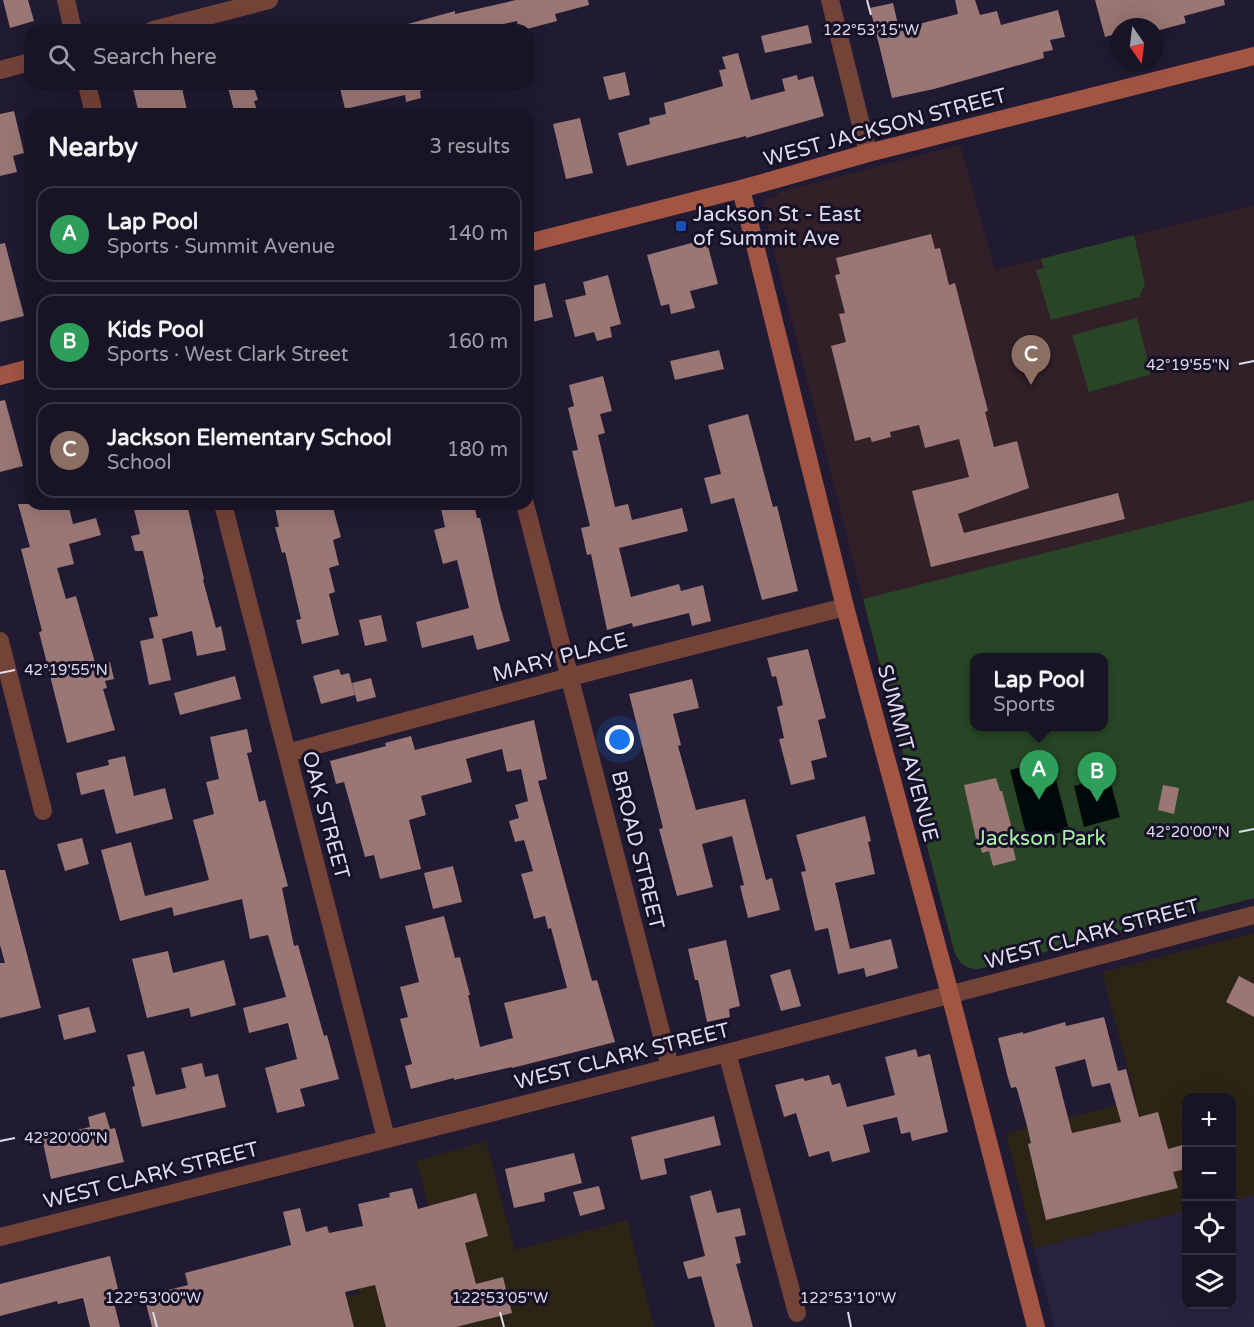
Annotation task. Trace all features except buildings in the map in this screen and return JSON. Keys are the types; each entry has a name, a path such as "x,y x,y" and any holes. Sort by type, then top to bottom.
{"street":[{"path":"66,0 72,24"},
{"path":"176,24 269,0"},
{"path":"830,0 868,153"},
{"name":"WEST JACKSON STREET","path":"534,241 741,189 868,153 1254,56"},
{"path":"0,70 24,64"},
{"path":"88,90 93,108"},
{"name":"SUMMIT AVENUE","path":"741,189 845,607 950,994 1036,1327"},
{"path":"0,376 24,370"},
{"name":"OAK STREET","path":"224,510 386,1138"},
{"name":"BROAD STREET","path":"527,510 670,1067"},
{"name":"MARY PLACE","path":"287,753 570,676 845,607"},
{"path":"0,641 43,811"},
{"name":"WEST CLARK STREET","path":"0,1237 727,1053 1254,915"},
{"path":"727,1053 797,1313"}],"shaded area":[{"path":"960,145 995,270 1254,205 1254,500 863,599 764,212 764,202 766,199 774,198 779,192"},
{"path":"1051,760 1069,830 1028,841 1010,770"},
{"path":"1109,777 1120,817 1084,827 1074,786"},
{"path":"1254,933 1254,1195 1236,1199 1236,1093 1182,1093 1182,1212 1034,1248 1006,1133 1136,1100 1102,972"},
{"path":"486,1141 515,1250 627,1220 654,1327 237,1327 360,1293 353,1268 439,1246 416,1161"},
{"path":"1254,1195 1254,1327 1055,1327 1034,1248 1182,1212 1182,1309 1236,1309 1236,1199"}],"green space":[{"path":"1134,235 1145,284 1139,297 1051,320 1036,270 1044,268 1041,259"},
{"path":"1137,318 1151,374 1089,392 1072,335"},
{"name":"Jackson Park","path":"1254,500 1254,898 979,969 969,968 962,964 953,947 863,599"}],"place":[{"name":"Jackson St - East of Summit Ave","path":"681,226"},
{"name":"Jackson Elementary School","path":"1031,385"},
{"name":"Lap Pool","path":"1039,800"},
{"name":"Kids Pool","path":"1097,802"}]}
